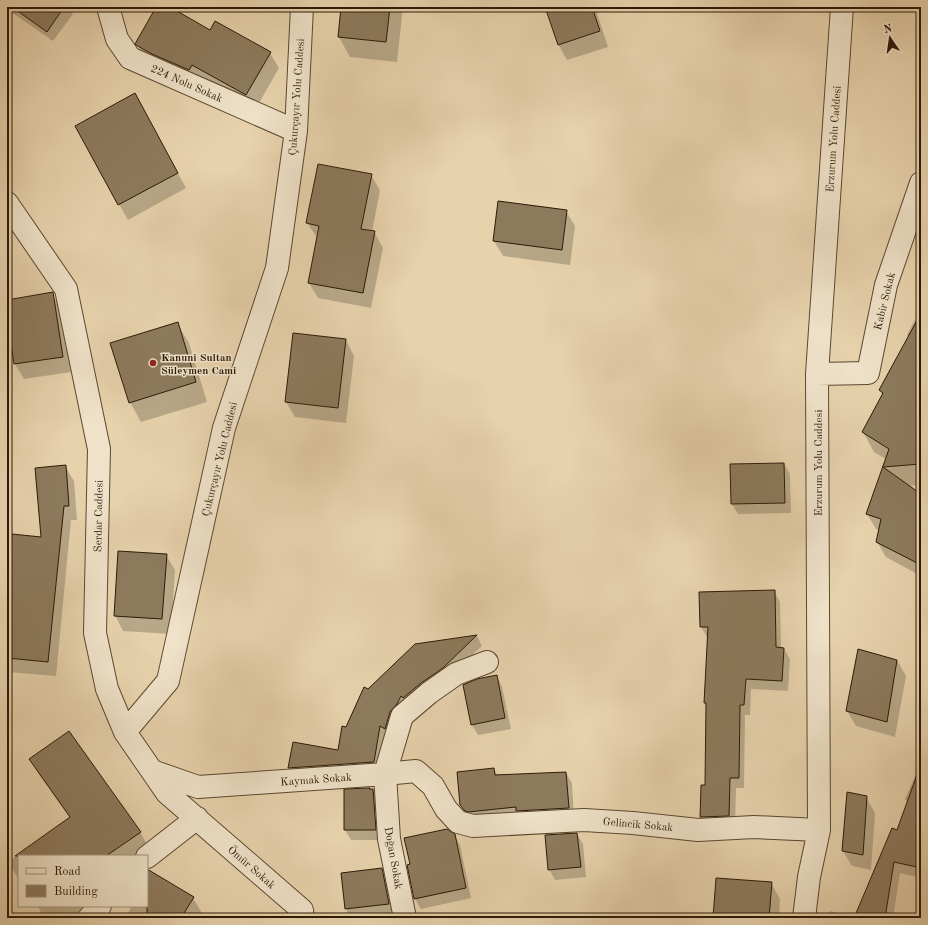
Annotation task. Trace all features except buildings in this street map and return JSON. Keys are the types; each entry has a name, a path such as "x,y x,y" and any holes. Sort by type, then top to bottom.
{"street":[{"name":"224 Nolu Sokak","path":"108,7 117,39 130,58 296,131"},
{"name":"Çukurçayır Yolu Caddesi","path":"125,732 168,681 224,428 277,268 296,131 302,7"},
{"name":"Erzurum Yolu Caddesi","path":"804,918 809,877 819,830 817,374 842,7"},
{"name":"Kabir Sokak","path":"817,374 868,373 886,285 921,183"},
{"name":"Serdar Caddesi","path":"7,203 66,289 99,448 95,633 107,689 125,732 167,793 197,818"},
{"name":"Doğan Sokak","path":"405,918 389,839 385,774 402,716 428,693 456,674 487,662"},
{"name":"Kaymak Sokak","path":"152,771 198,787 416,771 433,786 446,809 458,822"},
{"path":"148,856 197,818"},
{"name":"Ömür Sokak","path":"197,818 302,910 304,918"},
{"name":"Gelincik Sokak","path":"458,822 474,826 584,820 632,823 698,830 754,827 819,830"},
{"path":"89,918 99,907"}],"place":[{"name":"Kanuni Sultan Süleymen Cami","path":"153,363"}]}
